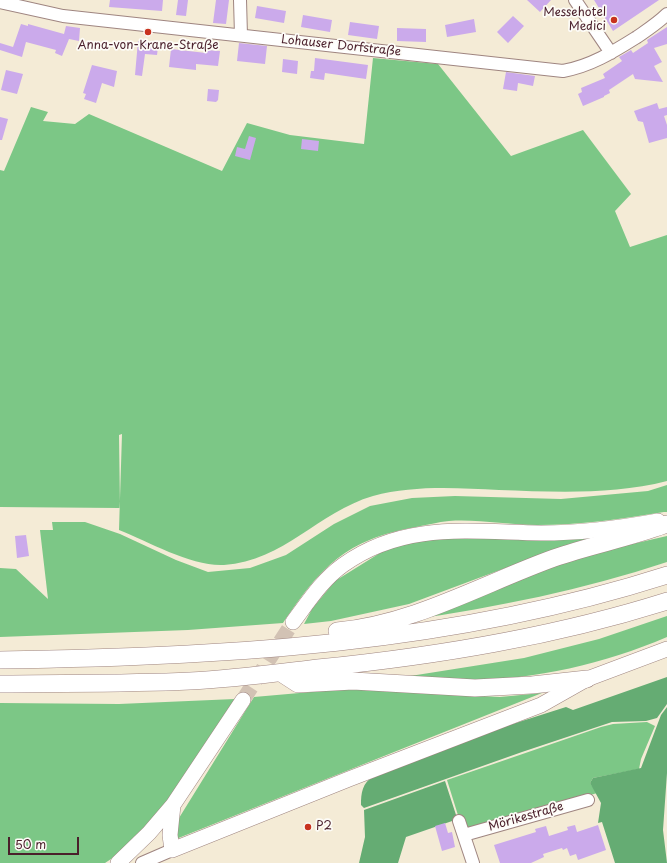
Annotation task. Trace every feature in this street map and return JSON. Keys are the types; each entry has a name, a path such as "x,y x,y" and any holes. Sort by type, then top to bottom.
{"highway":[{"path":"221,652 257,642 300,635 347,630 402,618 443,605 554,558 667,524"},
{"path":"0,660 96,658 221,652 348,641 455,626 574,602 667,575"},
{"path":"0,684 191,681 281,673 435,655 573,628 667,601"},
{"path":"281,673 298,684 353,682 475,688 532,685 587,679"}],"main road":[{"path":"293,622 312,597 342,566 382,544 404,536 451,530 542,533 580,531 627,527 667,520"},
{"path":"173,805 170,835 172,850 540,705 587,679 667,650"},
{"path":"118,863 150,833 173,805 243,700"}],"street":[{"path":"240,0 241,35"},
{"path":"575,0 611,54"},
{"name":"Lohauser Dorfstraße","path":"0,2 63,16 563,71 587,65 611,54 656,24 667,14"},
{"name":"Mörikestraße","path":"464,835 588,800"},
{"path":"459,821 473,863"},
{"path":"142,863 172,850"}],"green space":[{"path":"373,58 438,64 511,156 583,130 631,194 615,211 630,247 667,235 667,481 626,489 583,492 436,488 404,490 388,493 373,496 353,503 283,546 265,555 245,562 224,565 212,565 185,558 119,530 120,508 0,507 0,170 4,171 31,107 48,112 43,121 75,124 89,114 222,171 247,123 290,135 364,144","holes":["122,434 120,501 119,435"]},
{"path":"667,485 667,512 600,521 553,525 449,521 371,539 338,558 324,571 310,586 283,623 188,630 0,637 0,568 16,569 48,599 40,530 53,530 52,522 85,522 120,534 176,560 208,572 250,568 286,555 334,524 370,506 412,498 455,496 561,499 648,491"},
{"path":"601,536 543,554 409,604 331,621 304,624 312,609 335,581 388,548 425,539"},
{"path":"667,536 667,562 604,581 540,597 409,620 580,556"},
{"path":"667,616 667,637 619,655 569,668 493,680 460,681 404,677 524,658 599,639"},
{"path":"667,677 667,704 657,718 646,721 612,722 364,808 361,805 363,789 367,782 374,776 500,728 566,707 573,710"},
{"path":"345,689 500,697 542,693 176,839 179,818 254,697"},
{"path":"235,699 148,830 126,849 105,863 0,863 0,703 119,704"},
{"path":"667,707 667,773 663,830 667,863 615,863 602,822 598,823 601,803 590,783 593,778 641,768 661,715"},
{"path":"647,722 655,726 641,759 639,769 593,778 590,783 597,793 475,832 462,828 447,780 601,727 613,724"},
{"path":"445,781 457,818 455,820 406,837 398,863 359,863 365,837 364,810"}],"building":[{"path":"110,0 163,0 162,11 109,7"},
{"path":"178,0 188,0 186,16 176,15"},
{"path":"216,0 229,0 226,24 213,23"},
{"path":"527,0 551,0 540,12"},
{"path":"594,0 659,0 613,31"},
{"path":"257,6 286,11 284,23 255,18"},
{"path":"303,15 332,20 330,32 301,27"},
{"path":"513,16 524,26 508,43 497,32"},
{"path":"474,19 476,32 447,37 445,25"},
{"path":"350,22 379,26 377,39 348,35"},
{"path":"21,24 28,26 28,24 64,34 66,26 80,28 79,41 69,39 62,56 55,53 56,50 26,42 22,57 0,50 0,43 13,47"},
{"path":"667,27 667,44 654,48 662,62 654,66 663,82 635,79 633,74 609,90 610,93 604,97 583,106 578,94 582,92 581,88 605,78 603,74 622,61 619,57 631,50 633,53 648,43 647,40"},
{"path":"397,28 426,29 426,42 397,41"},
{"path":"138,41 155,42 155,47 158,47 157,55 145,54 142,76 135,75"},
{"path":"239,43 267,46 265,64 237,61"},
{"path":"171,49 206,53 206,50 220,51 218,66 196,64 196,70 169,67"},
{"path":"315,58 368,65 366,79 325,73 324,80 310,78 311,71 314,71"},
{"path":"283,59 298,61 297,74 282,72"},
{"path":"92,65 117,71 114,87 102,83 96,103 84,99 86,94 83,93"},
{"path":"6,70 23,74 17,94 1,90"},
{"path":"506,72 535,76 533,86 518,83 517,91 503,89"},
{"path":"208,89 219,90 218,100 216,102 207,101"},
{"path":"657,103 659,109 667,107 667,115 664,116 667,125 667,138 649,143 643,122 638,121 634,111"},
{"path":"0,117 8,119 2,140 0,140"},
{"path":"249,136 256,138 250,160 235,156 237,147 245,149"},
{"path":"302,139 319,141 318,151 301,149"},
{"path":"26,535 29,556 17,558 15,536"},
{"path":"445,823 448,833 452,832 455,847 442,851 435,826"},
{"path":"575,825 577,832 598,825 606,850 578,860 576,854 570,856 567,848 563,850 562,848 543,854 544,857 531,863 500,863 494,845 536,832 535,829 546,826 549,836 568,830 567,827"}],"tunnel":[{"path":"243,700 293,622"}],"place":[{"name":"Messehotel Medici","path":"614,20"},
{"name":"Anna-von-Krane-Straße","path":"148,32"},
{"name":"P2","path":"308,827"}]}
